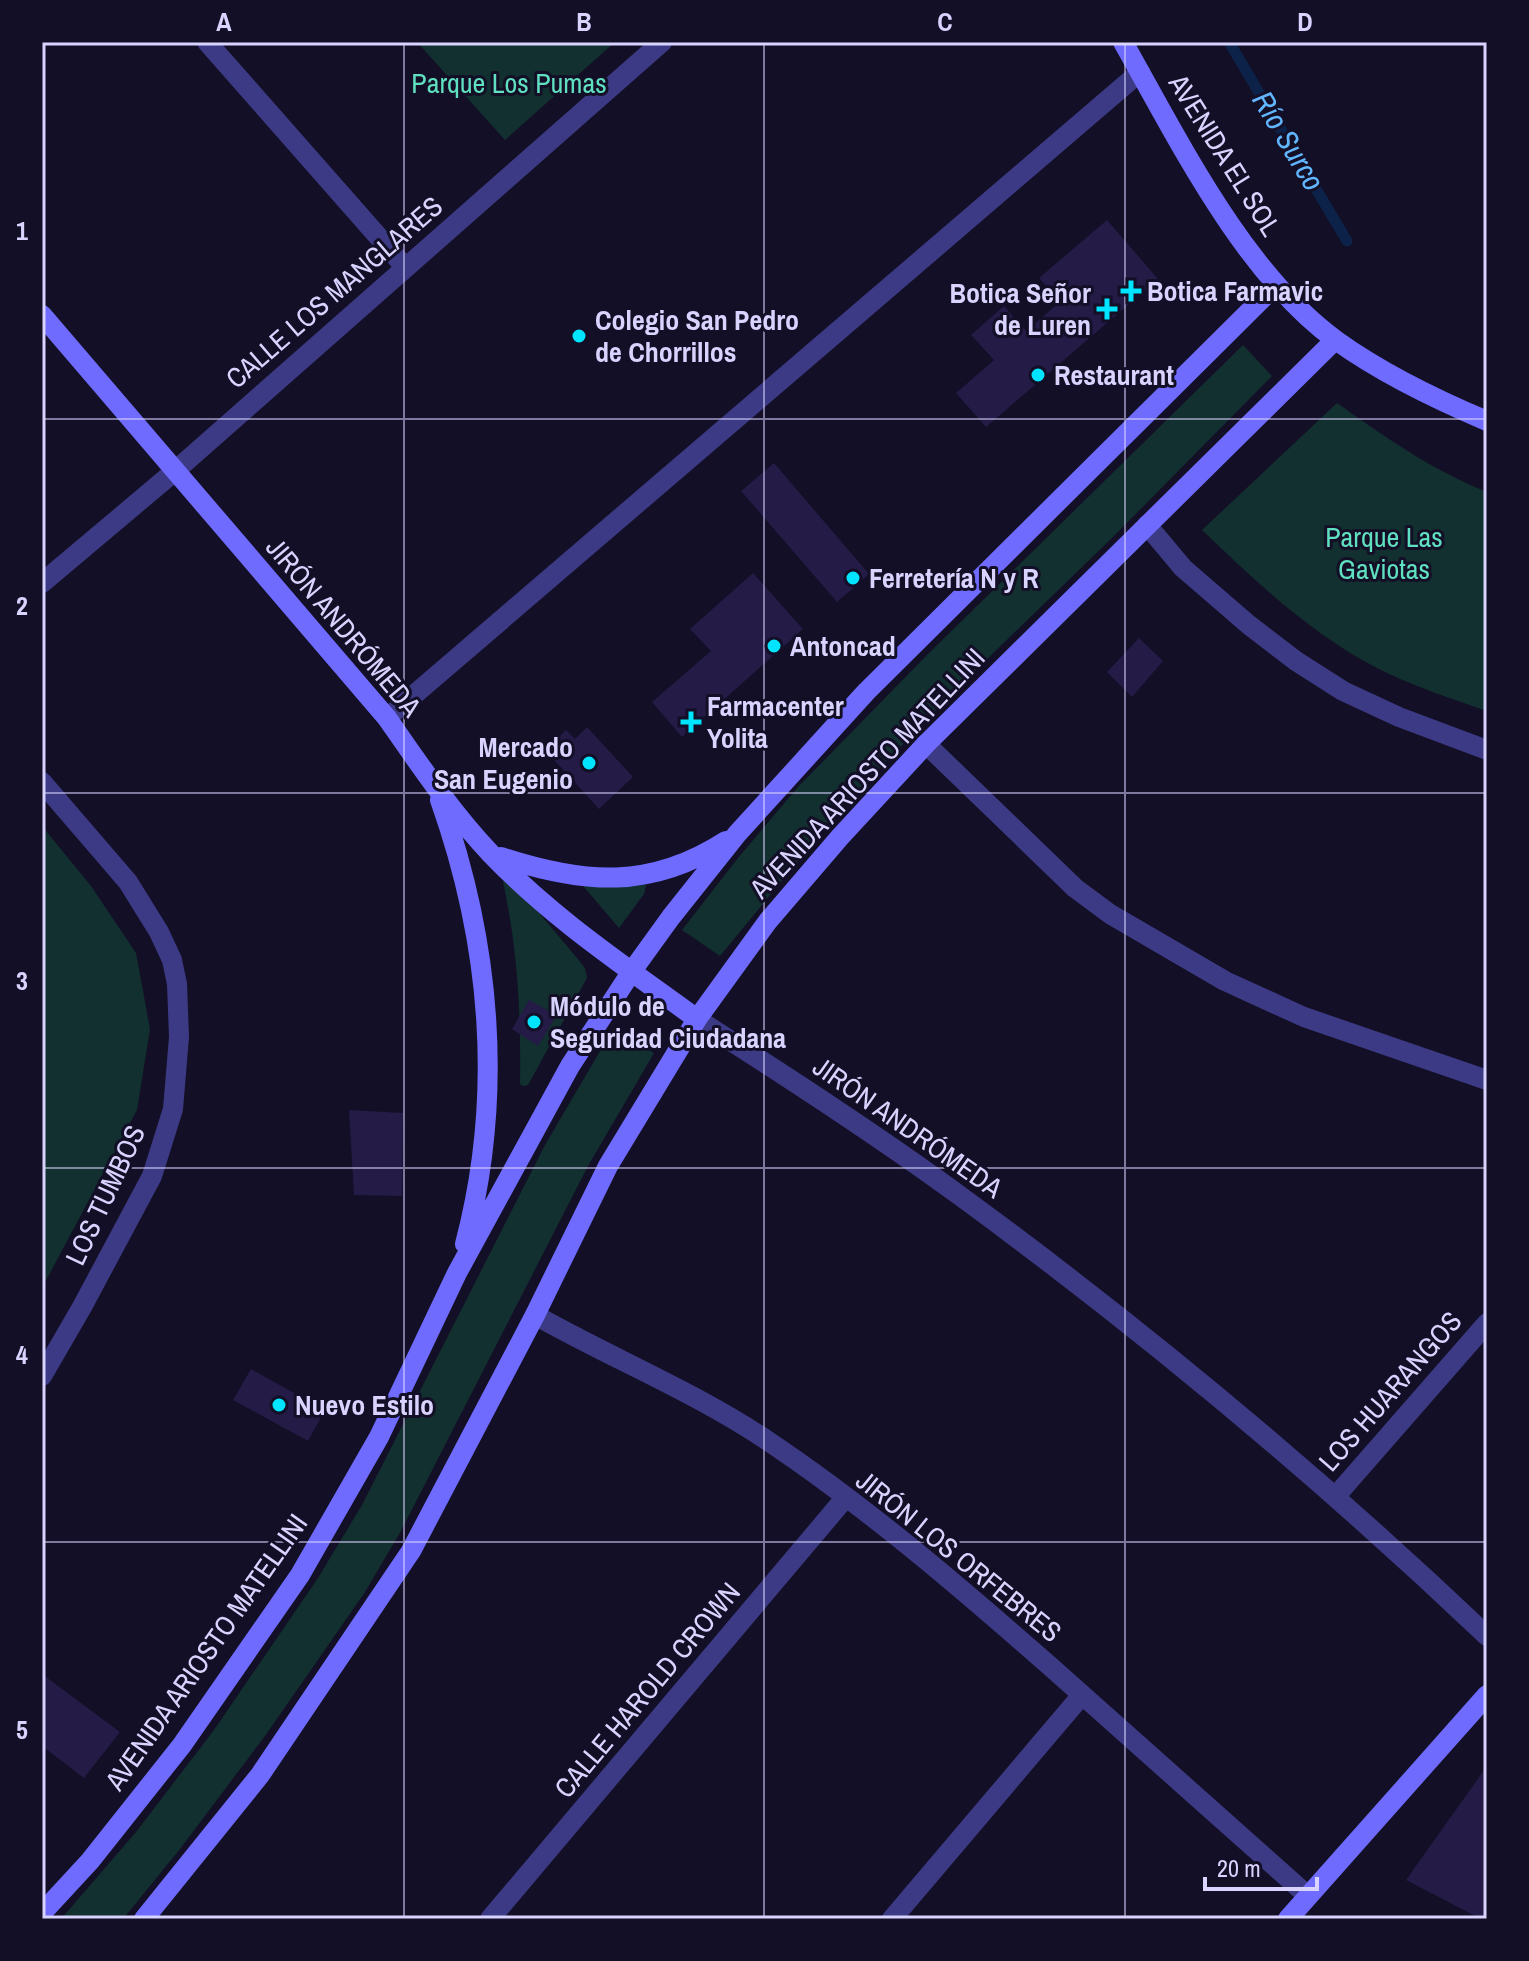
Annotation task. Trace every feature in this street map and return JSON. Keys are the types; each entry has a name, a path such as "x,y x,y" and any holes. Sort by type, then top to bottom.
{"main road":[{"name":"AVENIDA EL SOL","path":"1123,42 1215,203 1276,285 1335,340 1397,378 1487,421"},
{"name":"AVENIDA ARIOSTO MATELLINI","path":"42,1913 90,1861 182,1745 300,1575 379,1437 457,1273 570,1066 632,971 737,834 866,692 1276,285"},
{"name":"JIRÓN ANDRÓMEDA","path":"42,315 387,718 436,788 492,854 587,940 697,1019"},
{"name":"AVENIDA ARIOSTO MATELLINI","path":"144,1919 260,1775 411,1551 535,1315 608,1166 697,1019 768,921 926,744 1335,340"},
{"path":"436,788 457,847 472,906 483,967 489,1029 489,1091 483,1153 473,1213 457,1273"},
{"path":"492,854 575,877 633,877 687,862 737,834"},
{"path":"1288,1919 1483,1708"}],"street":[{"path":"207,42 405,267"},
{"name":"CALLE LOS MANGLARES","path":"42,583 175,471 662,42"},
{"path":"387,718 1140,72"},
{"path":"1147,525 1183,568 1296,661 1343,691 1399,717 1487,750"},
{"path":"926,744 1075,888 1122,922 1225,981 1304,1017 1487,1080"},
{"name":"LOS TUMBOS","path":"42,782 128,882 159,932 172,960 177,984 179,1037 173,1109 152,1176 42,1376"},
{"name":"JIRÓN ANDRÓMEDA","path":"697,1019 831,1106 962,1197 1090,1293 1214,1393 1335,1497 1487,1636"},
{"name":"JIRÓN LOS ORFEBRES","path":"535,1315 767,1440 846,1497 967,1593 1308,1896"},
{"name":"LOS HUARANGOS","path":"1335,1497 1487,1323"},
{"name":"CALLE HAROLD CROWN","path":"490,1919 846,1497"},
{"path":"892,1919 1082,1695"}],"green space":[{"name":"Parque Los Pumas","path":"417,42 615,42 505,140"},
{"path":"1243,345 1272,376 1113,537 949,696 835,816 720,956 682,930 798,787 926,656"},
{"name":"Parque Las Gaviotas","path":"1337,403 1428,463 1487,492 1487,711 1377,668 1329,639 1285,605 1202,530"},
{"path":"42,826 91,886 136,953 150,1029 137,1110 42,1288"},
{"path":"505,878 510,878 577,958 585,968 587,978 528,1085 523,1086 520,1084 518,983 503,882"},
{"path":"578,880 642,881 646,886 644,894 619,928"},
{"path":"613,1029 654,1053 588,1166 401,1531 365,1592 265,1736 123,1919 61,1919 136,1832 214,1730 318,1578 362,1505 545,1145"}],"building":[{"path":"1107,220 1158,279 986,427 956,393 994,360 971,335 1004,306 1026,331 1060,302 1039,278"},
{"path":"774,463 869,574 837,602 741,491"},
{"path":"753,573 803,629 682,737 652,702 711,651 690,629"},
{"path":"1139,638 1163,661 1132,697 1107,672"},
{"name":"Mercado San Eugenio","path":"587,727 633,777 599,809 545,750 566,730 575,739"},
{"name":"Módulo de Seguridad Ciudadana","path":"529,1000 557,1015 538,1046 512,1029"},
{"path":"349,1110 403,1113 402,1196 354,1195"},
{"name":"Nuevo Estilo","path":"251,1369 325,1410 308,1441 233,1400"},
{"path":"42,1674 120,1732 84,1778 42,1746"},
{"path":"1487,1766 1487,1919 1481,1919 1406,1880"}],"waterway":[{"name":"Río Surco","path":"1229,42 1347,241"}],"place":[{"name":"Botica Farmavic","path":"1131,291"},
{"name":"Botica Señor de Luren","path":"1107,309"},
{"name":"Colegio San Pedro de Chorrillos","path":"579,336"},
{"name":"Restaurant","path":"1038,375"},
{"name":"Ferretería N y R","path":"853,578"},
{"name":"Antoncad","path":"774,646"},
{"name":"Farmacenter Yolita","path":"691,722"},
{"name":"Mercado San Eugenio","path":"589,763"},
{"name":"Módulo de Seguridad Ciudadana","path":"534,1022"},
{"name":"Nuevo Estilo","path":"279,1405"}]}
